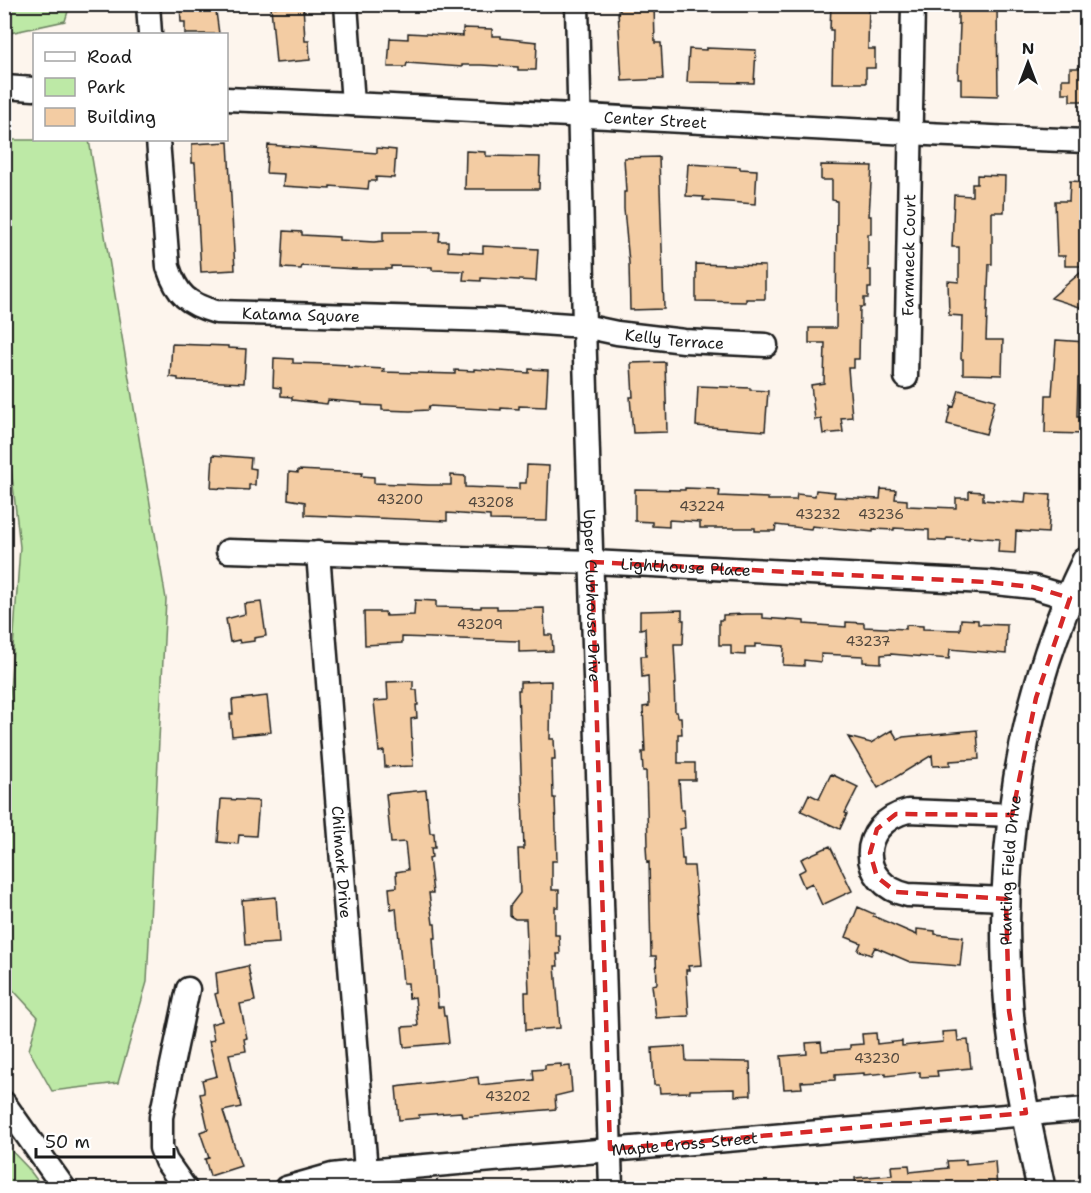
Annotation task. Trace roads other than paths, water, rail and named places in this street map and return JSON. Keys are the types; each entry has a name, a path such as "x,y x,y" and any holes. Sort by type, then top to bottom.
{"street":[{"path":"148,4 150,33"},
{"path":"346,4 353,104"},
{"name":"Upper Clubhouse Drive","path":"577,4 584,326 611,1188"},
{"name":"Farmneck Court","path":"906,377 913,4"},
{"path":"4,87 33,89"},
{"name":"Center Street","path":"228,99 579,114 910,134 1086,141"},
{"name":"Katama Square","path":"158,141 168,267 173,282 195,306 216,312 498,320 584,326"},
{"name":"Kelly Terrace","path":"584,326 617,333 684,341 766,345"},
{"name":"Lighthouse Place","path":"228,551 592,562 986,582 1033,587 1070,598"},
{"name":"Chilmark Drive","path":"318,553 366,1171"},
{"name":"Planting Field Drive","path":"1041,1188 1009,1011 1005,951 1012,815 1022,757 1036,698 1053,641 1086,561"},
{"path":"1006,899 908,895 896,892 885,886 877,877 870,853 871,841 877,830 885,820 896,814 908,811 1012,815"},
{"path":"185,1188 166,1161 161,1148 161,1117 188,989"},
{"path":"4,1103 64,1188"},
{"name":"Maple Cross Street","path":"286,1188 332,1175 366,1171 1086,1109"}]}
